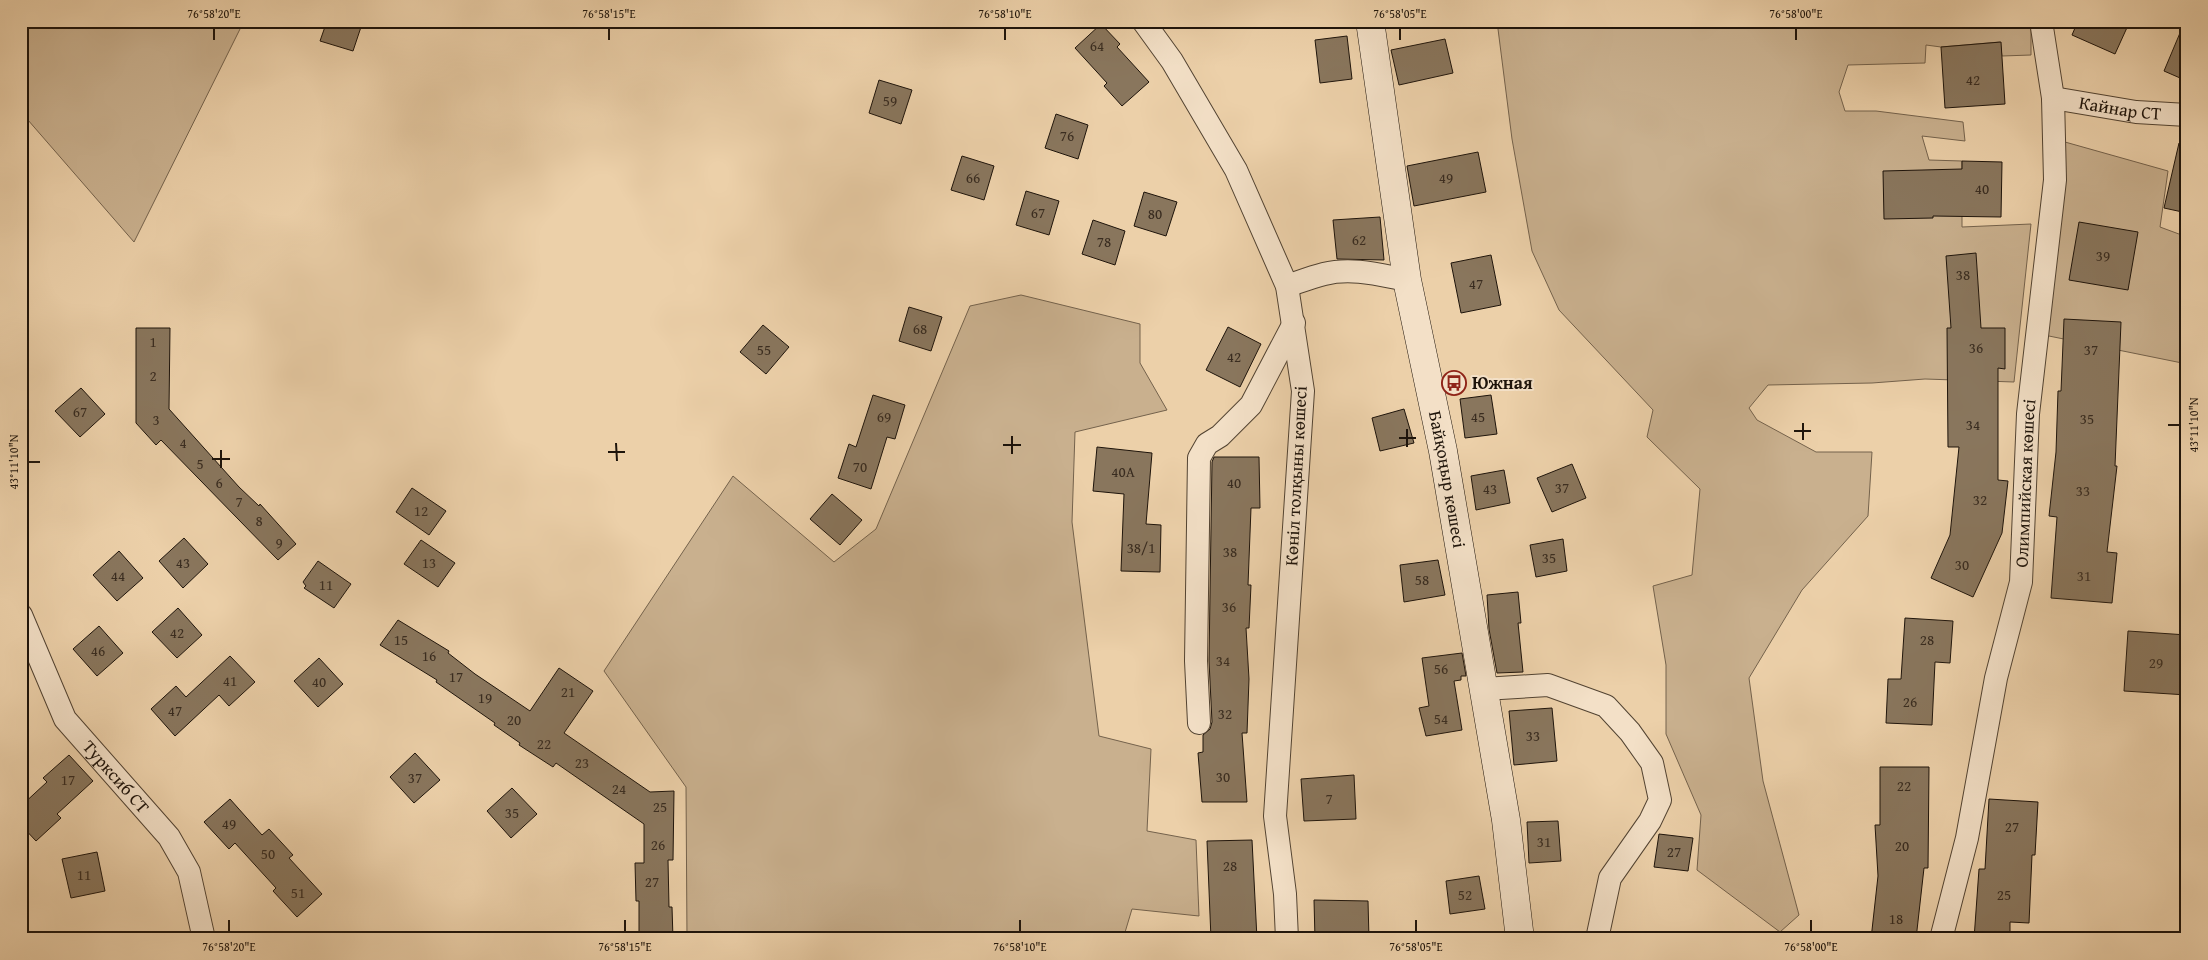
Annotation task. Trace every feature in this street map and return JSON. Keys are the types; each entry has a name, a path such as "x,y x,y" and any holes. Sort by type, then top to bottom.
{"street":[{"name":"Көніл толқыны көшесі","path":"1143,21 1172,61 1236,170 1287,286 1294,323 1303,391 1275,816 1285,894 1287,939"},
{"name":"Байқоңыр көшесі","path":"1370,21 1407,280 1443,451 1506,820 1520,939"},
{"name":"Олимпийская көшесі","path":"1941,939 1967,838 1996,678 2021,582 2028,414 2055,180 2053,98 2041,21"},
{"name":"Кайнар СТ","path":"2053,98 2136,112 2187,115"},
{"path":"1287,286 1326,274 1348,271 1407,280"},
{"path":"1199,723 1196,661 1199,458 1207,444 1220,436 1250,405 1294,323"},
{"name":"Турксиб СТ","path":"21,615 65,719 169,837 189,872 204,939"},
{"path":"1484,689 1548,685 1606,706 1630,732 1652,763 1660,800 1650,821 1610,878 1597,939"}],"shaded area":[{"path":"21,21 244,21 134,242 21,112"},
{"path":"1489,21 2031,21 2031,55 2002,56 2000,42 1941,47 1926,45 1925,63 1848,65 1839,92 1845,111 1876,111 1963,122 1965,141 1922,136 1929,160 1962,161 1962,227 2031,224 2014,382 1925,379 1872,383 1768,385 1749,408 1757,420 1816,452 1872,452 1868,516 1802,590 1749,678 1763,781 1799,915 1780,932 1697,870 1701,815 1666,734 1666,665 1653,586 1692,575 1700,489 1647,437 1653,410 1559,310 1532,251 1512,139 1498,29"},
{"path":"2065,142 2168,171 2160,227 2187,237 2187,364 2044,335"},
{"path":"1021,295 1140,324 1140,363 1167,410 1075,432 1072,522 1099,736 1151,749 1147,831 1196,840 1199,916 1132,909 1123,939 687,939 686,787 604,671 733,476 834,562 876,529 970,306"}],"building":[{"path":"327,21 363,21 353,51 320,41"},
{"path":"2078,21 2130,21 2115,54 2072,35"},
{"path":"2185,21 2187,21 2187,81 2164,71"},
{"path":"1101,24 1120,44 1117,47 1149,82 1122,106 1104,86 1107,83 1075,48"},
{"path":"1347,36 1352,79 1320,83 1315,40"},
{"path":"1445,39 1453,73 1399,85 1391,50"},
{"path":"2001,42 2005,104 1945,108 1941,47"},
{"path":"879,80 912,90 901,124 869,113"},
{"path":"1056,114 1088,125 1078,159 1045,148"},
{"path":"2179,143 2187,144 2187,213 2164,208"},
{"path":"1478,152 1486,192 1414,206 1407,166"},
{"path":"962,156 994,166 984,200 951,190"},
{"path":"1962,161 2002,162 2001,217 1933,216 1933,218 1884,219 1883,171 1962,169"},
{"path":"1026,191 1059,201 1049,235 1016,225"},
{"path":"1144,192 1177,202 1166,236 1134,226"},
{"path":"1380,217 1384,260 1337,259 1333,220"},
{"path":"1093,220 1125,231 1115,265 1082,254"},
{"path":"2079,222 2138,232 2128,290 2069,280"},
{"path":"1976,253 1981,328 2005,328 2005,369 1998,368 1998,480 2008,481 2002,533 1973,597 1931,578 1950,535 1959,447 1948,447 1947,328 1951,328 1946,256"},
{"path":"1491,255 1501,305 1461,313 1451,263"},
{"path":"909,307 942,317 931,351 899,341"},
{"path":"2064,319 2121,322 2115,466 2117,466 2107,552 2117,553 2112,603 2051,598 2057,517 2049,516 2056,452 2058,391 2061,391"},
{"path":"763,325 789,347 766,374 740,352"},
{"path":"1228,327 1261,344 1240,387 1206,370"},
{"path":"136,328 170,328 169,409 239,487 259,506 260,504 296,544 278,560 161,440 156,445 136,423"},
{"path":"81,388 105,414 80,437 55,411"},
{"path":"873,395 905,405 895,439 887,437 871,489 838,478 849,444 856,447"},
{"path":"1491,395 1497,434 1465,438 1460,399"},
{"path":"1404,409 1414,443 1380,451 1372,418"},
{"path":"1097,447 1152,453 1146,524 1161,525 1160,572 1121,571 1124,494 1093,491"},
{"path":"1214,457 1259,457 1260,508 1251,508 1248,585 1251,585 1249,628 1246,628 1249,679 1247,733 1242,733 1247,802 1202,802 1198,753 1203,752 1203,735 1210,729 1212,722 1209,661 1212,462"},
{"path":"1572,464 1586,498 1552,512 1537,478"},
{"path":"1504,470 1510,503 1476,510 1471,476"},
{"path":"412,488 446,511 429,535 396,512"},
{"path":"832,494 862,520 840,545 810,519"},
{"path":"184,538 208,564 183,588 159,561"},
{"path":"1563,539 1567,571 1536,577 1530,545"},
{"path":"421,540 455,563 438,587 404,564"},
{"path":"119,551 143,578 117,601 93,575"},
{"path":"1438,560 1445,595 1404,602 1400,565"},
{"path":"318,561 351,584 334,608 304,588 306,586 303,582"},
{"path":"1518,592 1521,623 1518,623 1523,672 1497,673 1489,629 1487,595"},
{"path":"178,608 202,635 177,658 152,632"},
{"path":"1905,618 1953,621 1950,663 1935,662 1932,725 1886,723 1888,679 1901,679"},
{"path":"398,620 449,651 448,653 475,674 530,711 559,668 593,691 564,733 650,792 674,791 673,860 668,860 669,907 672,907 673,939 639,939 639,901 636,901 635,863 644,863 644,824 556,763 553,767 519,745 520,743 494,725 495,723 436,682 437,680 380,645"},
{"path":"99,626 123,653 97,676 73,649"},
{"path":"2128,631 2187,635 2187,695 2124,691"},
{"path":"1462,653 1466,676 1461,676 1461,680 1454,681 1462,730 1426,736 1419,708 1429,706 1422,658"},
{"path":"230,656 255,682 229,706 219,695 175,736 151,709 176,686 186,697"},
{"path":"319,658 343,684 318,707 294,681"},
{"path":"1552,708 1557,761 1514,765 1509,711"},
{"path":"415,753 440,780 414,803 390,777"},
{"path":"69,755 93,781 57,814 61,818 36,841 21,825 21,806 47,782 43,778"},
{"path":"1880,767 1929,767 1928,868 1924,868 1916,939 1871,939 1878,876 1875,825 1880,825"},
{"path":"1354,775 1356,819 1304,821 1301,779"},
{"path":"512,788 537,814 511,838 487,811"},
{"path":"230,799 262,835 269,829 293,855 289,858 322,894 297,917 273,891 276,888 235,843 229,849 204,822"},
{"path":"1989,799 2038,802 2035,855 2032,855 2029,923 2010,922 2010,939 1974,939 1979,869 1985,869"},
{"path":"1558,821 1561,861 1529,863 1527,822"},
{"path":"1659,834 1693,838 1688,871 1654,867"},
{"path":"1252,840 1257,939 1211,939 1207,841"},
{"path":"97,852 105,891 71,898 62,859"},
{"path":"1479,876 1485,909 1450,914 1446,881"},
{"path":"1314,900 1368,901 1369,939 1315,939"}],"place":[{"name":"Южная","path":"1454,383"}]}
